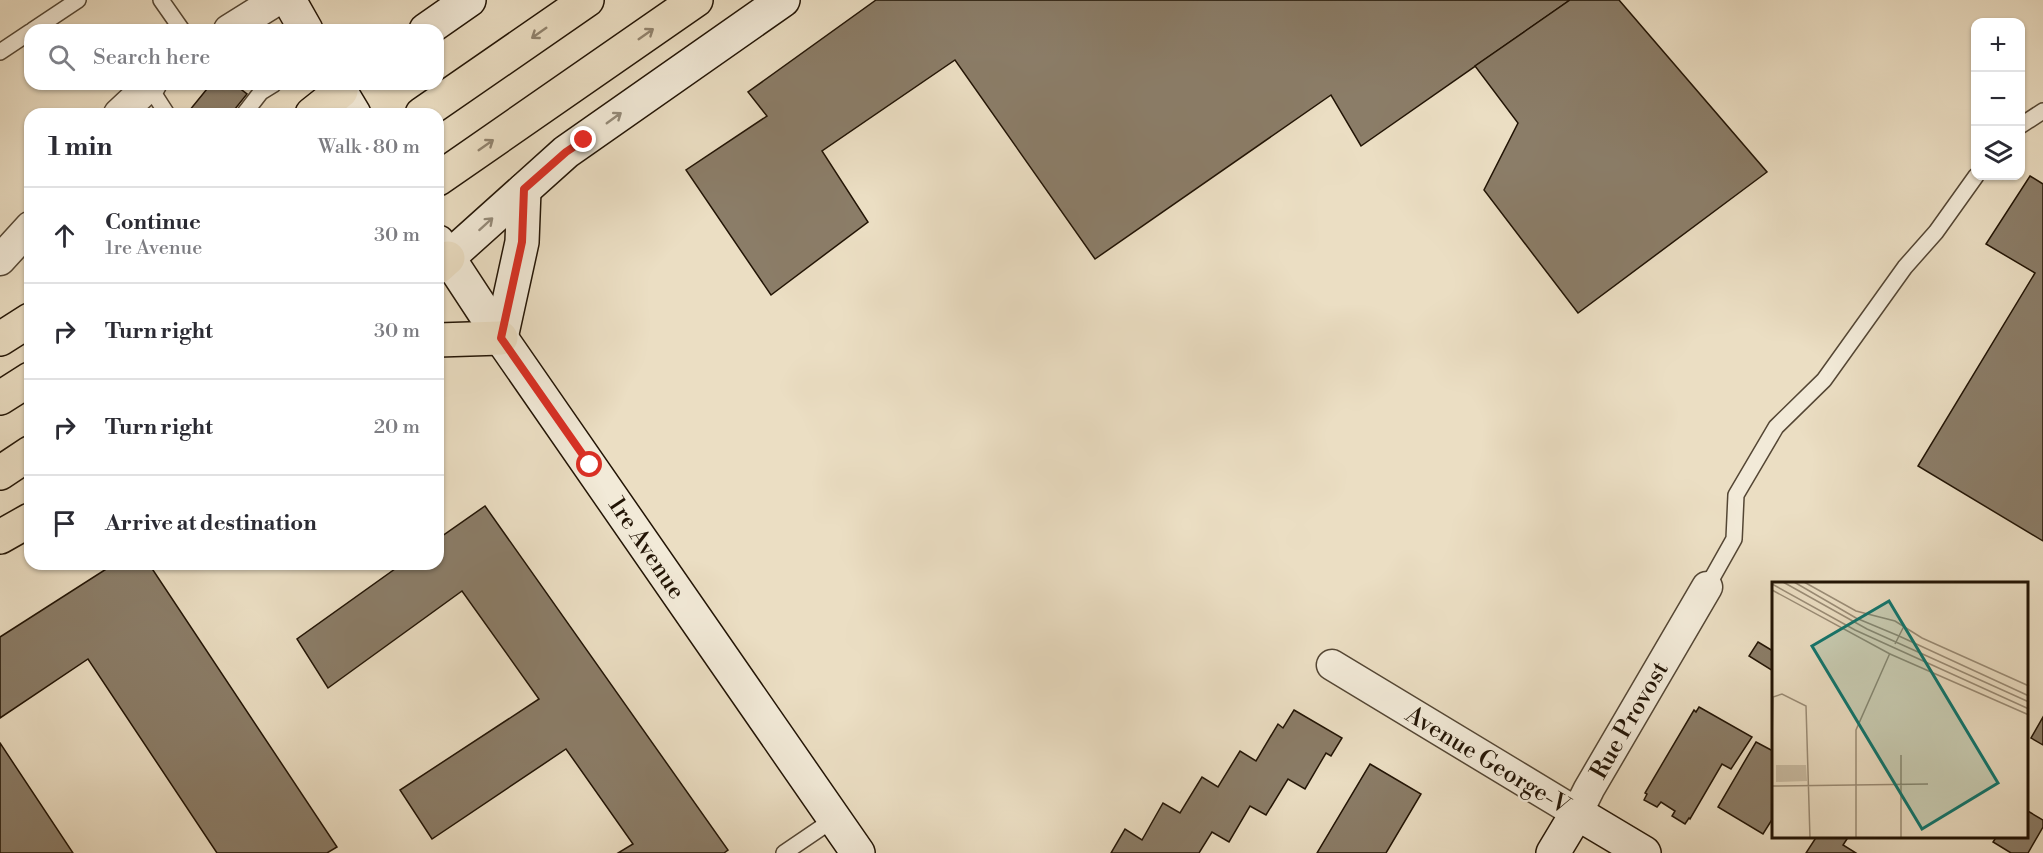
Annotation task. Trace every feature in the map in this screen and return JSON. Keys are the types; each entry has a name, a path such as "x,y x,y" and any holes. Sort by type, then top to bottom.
{"highway":[{"path":"431,108 587,0"},
{"path":"444,175 696,0"},
{"path":"321,108 345,93"},
{"path":"0,339 24,324"},
{"path":"444,340 501,338"},
{"path":"0,398 24,383"},
{"path":"0,472 24,457"},
{"path":"0,537 24,523"}],"street":[{"path":"239,24 277,0"},
{"path":"289,0 303,24"},
{"path":"435,24 470,0"},
{"path":"444,253 524,189 566,152 783,0"},
{"path":"125,108 145,90"},
{"path":"501,338 522,242 524,189"},
{"path":"0,260 24,234"},
{"name":"1re Avenue","path":"444,259 858,853"},
{"name":"Rue Provost","path":"1553,853 1707,587"},
{"name":"Avenue George-V","path":"1332,666 1644,853"}],"lane":[{"path":"42,24 78,0"},
{"path":"161,0 178,24"},
{"path":"0,52 24,36"},
{"path":"153,90 163,108"},
{"path":"249,108 264,90"},
{"path":"2025,123 2043,111"},
{"path":"1707,587 1734,539 1736,495 1776,427 1824,380 1905,267 1936,232 1973,180"},
{"path":"784,853 834,819"}],"building":[{"path":"876,0 1570,0 1361,146 1331,95 1095,259 955,60 822,151 868,222 771,295 686,170 767,116 748,92"},
{"path":"1570,0 1619,0 1767,172 1578,313 1484,190 1518,123 1475,66"},
{"path":"206,90 242,90 247,94 236,108 191,108"},
{"path":"2030,176 2043,184 2043,541 1918,466 2035,273 1986,244"},
{"path":"485,506 728,850 724,853 618,853 633,844 566,749 432,839 400,790 539,699 462,591 328,688 297,639 394,570 444,570 444,535"},
{"path":"105,570 153,570 337,847 327,853 217,853 88,659 0,718 0,637"},
{"path":"1758,642 1772,650 1772,670 1749,656"},
{"path":"1699,707 1752,737 1731,769 1722,764 1685,824 1672,816 1675,811 1661,802 1657,807 1644,800 1647,794 1645,793 1694,710 1696,712"},
{"path":"1294,710 1342,738 1331,756 1326,753 1305,789 1288,779 1266,815 1250,806 1229,842 1212,832 1199,853 1111,853 1125,829 1142,840 1163,803 1180,813 1202,777 1218,787 1240,751 1256,761 1278,724 1283,728"},
{"path":"2043,717 2043,745 2031,738"},
{"path":"1756,742 1772,750 1772,820 1763,834 1718,807"},
{"path":"0,743 73,853 0,853"},
{"path":"1370,764 1421,794 1386,853 1317,853"},
{"path":"2028,811 2043,820 2043,827 2028,853 2011,853 1993,842 1996,838 2028,838"},
{"path":"1816,838 1848,838 1843,845 1856,853 1806,853"}],"route":[{"path":"584,140 566,152 524,189 519,262 501,338 590,465"}]}
